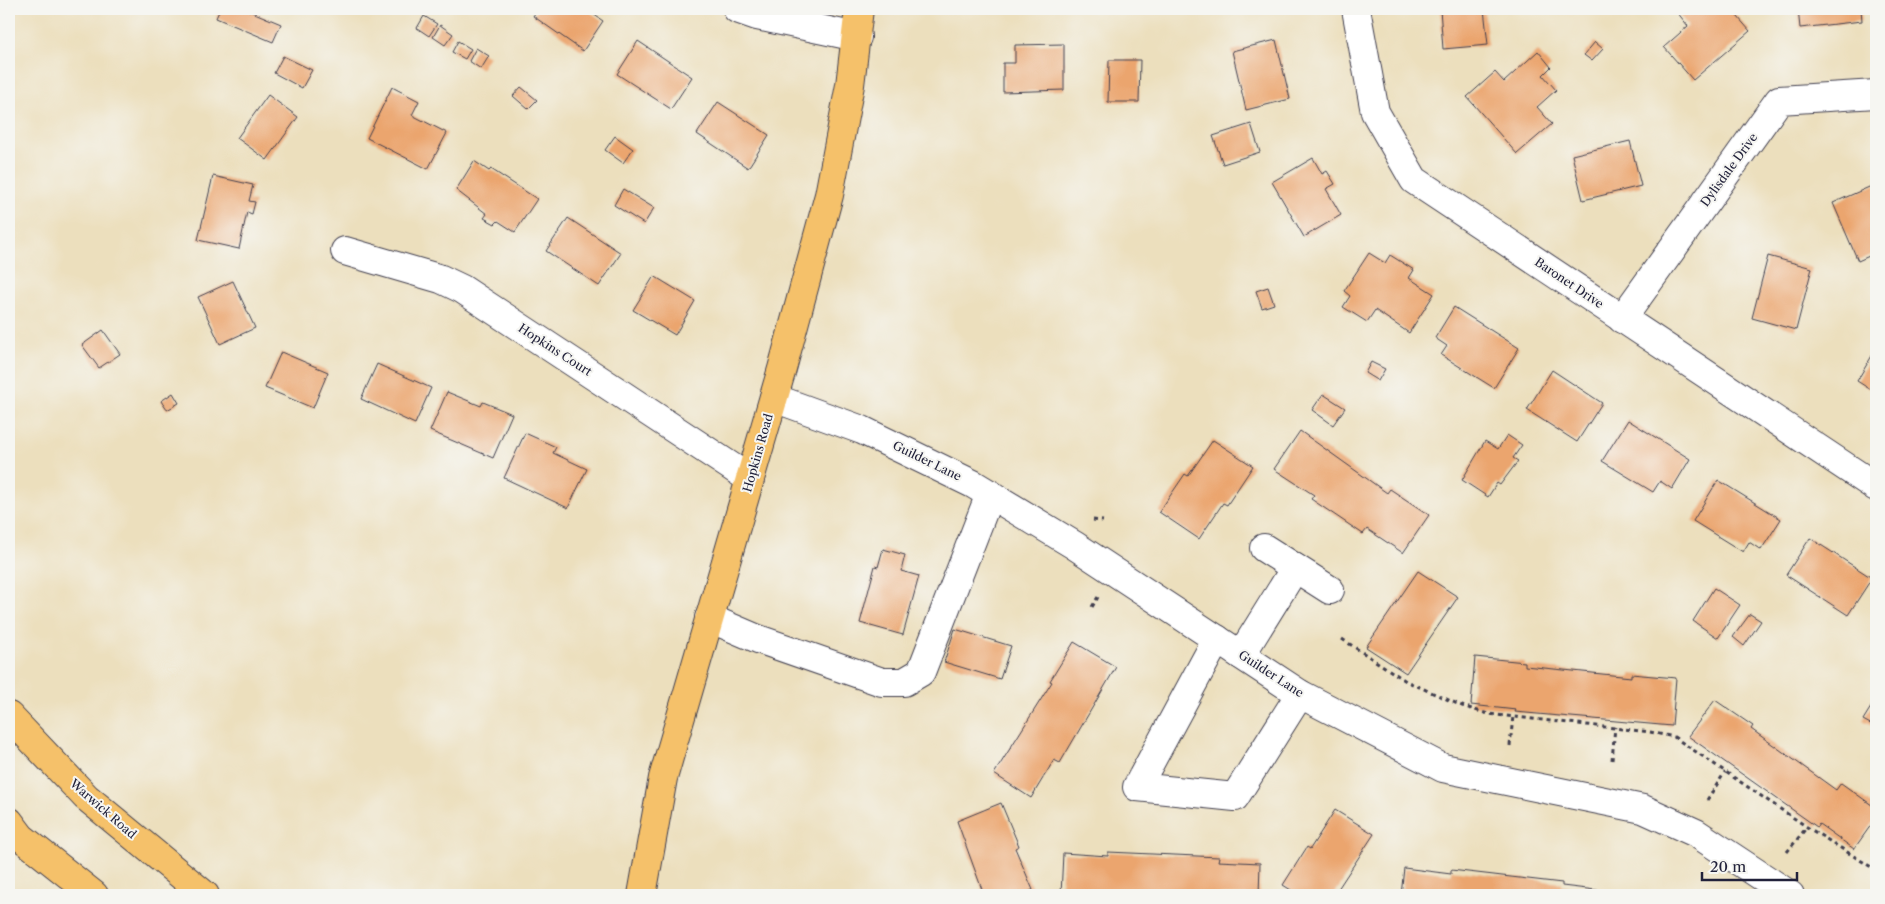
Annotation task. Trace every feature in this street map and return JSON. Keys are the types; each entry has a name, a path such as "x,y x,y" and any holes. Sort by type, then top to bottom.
{"main road":[{"name":"Hopkins Road","path":"642,895 663,778 774,398 829,195 842,136 857,37 859,9"},
{"name":"Warwick Road","path":"9,716 86,797 205,895"},
{"path":"9,821 21,837 94,895"}],"street":[{"path":"738,9 757,16 857,37"},
{"name":"Baronet Drive","path":"1356,9 1375,112 1414,180 1876,487"},
{"name":"Dylisdale Drive","path":"1622,319 1779,100 1876,94"},
{"name":"Hopkins Court","path":"345,251 433,276 462,289 750,479"},
{"name":"Guilder Lane","path":"774,398 862,430 990,494 1074,544 1300,694 1443,768 1643,809 1696,833 1790,895"},
{"path":"709,618 758,639 882,682 904,682 921,672 990,494"},
{"path":"1264,548 1330,590"},
{"path":"1241,655 1296,568"},
{"path":"1217,639 1137,787 1234,797 1300,694"}],"path":[{"path":"1342,639 1406,681 1462,706 1488,714 1615,728 1674,738 1806,827 1876,870"},
{"path":"1510,746 1513,716"},
{"path":"1612,760 1615,728"},
{"path":"1707,800 1725,772"},
{"path":"1787,852 1806,827"}],"building":[{"path":"220,9 245,9 281,24 273,42 216,18"},
{"path":"538,9 586,9 603,21 583,51 533,16"},
{"path":"1440,9 1484,9 1488,45 1443,49"},
{"path":"1681,9 1731,9 1750,31 1693,80 1664,47 1688,26 1677,12"},
{"path":"1798,9 1861,9 1862,21 1800,28"},
{"path":"424,16 437,24 429,36 417,28"},
{"path":"440,25 453,34 445,45 433,37"},
{"path":"1276,40 1290,99 1246,110 1232,51"},
{"path":"458,41 471,49 465,59 452,52"},
{"path":"638,41 692,77 671,109 617,74"},
{"path":"1595,42 1603,49 1592,61 1584,55"},
{"path":"1064,44 1064,90 1003,92 1003,63 1015,63 1015,45"},
{"path":"476,48 489,56 481,69 469,61"},
{"path":"1538,51 1551,67 1543,75 1556,90 1537,107 1552,124 1517,154 1467,97 1495,72 1504,82"},
{"path":"283,56 312,70 302,88 274,73"},
{"path":"1109,60 1140,60 1139,102 1108,102"},
{"path":"392,87 419,101 412,115 447,133 428,169 367,138"},
{"path":"521,87 537,100 528,109 513,96"},
{"path":"268,95 298,117 267,160 237,138"},
{"path":"718,102 769,135 748,168 697,134"},
{"path":"1251,124 1260,152 1223,164 1213,136"},
{"path":"615,136 633,149 623,163 605,150"},
{"path":"1630,141 1641,186 1583,200 1572,155"},
{"path":"1313,158 1322,174 1327,171 1335,184 1326,189 1341,215 1304,237 1272,182"},
{"path":"474,161 489,171 491,169 537,199 515,232 498,221 495,224 484,218 487,214 456,190"},
{"path":"213,176 253,185 249,201 255,202 252,214 247,212 239,249 198,240"},
{"path":"1876,184 1876,253 1858,261 1833,203"},
{"path":"623,189 654,208 644,224 614,205"},
{"path":"568,218 621,253 599,286 546,251"},
{"path":"1369,253 1385,263 1390,255 1414,270 1409,278 1434,294 1409,333 1375,310 1367,322 1343,307 1350,296 1344,291"},
{"path":"1768,256 1812,268 1796,330 1752,318"},
{"path":"654,276 695,301 675,335 633,310"},
{"path":"233,281 255,328 220,344 198,297"},
{"path":"1268,287 1274,304 1262,308 1256,291"},
{"path":"1454,307 1519,348 1494,388 1441,355 1447,346 1435,338"},
{"path":"103,330 120,354 99,368 82,345"},
{"path":"1876,349 1876,393 1857,381"},
{"path":"281,352 328,372 313,408 265,388"},
{"path":"1371,362 1385,369 1378,381 1365,373"},
{"path":"377,364 431,388 415,424 361,399"},
{"path":"1552,370 1602,403 1577,442 1527,410"},
{"path":"447,392 481,406 483,402 512,414 493,458 430,431"},
{"path":"173,393 179,403 167,410 161,401"},
{"path":"1323,394 1345,408 1333,425 1312,410"},
{"path":"1628,420 1690,459 1672,489 1660,481 1653,492 1602,461"},
{"path":"1300,431 1387,493 1390,489 1429,515 1403,553 1367,529 1363,534 1311,499 1314,495 1274,469"},
{"path":"525,433 556,447 553,453 587,469 568,508 504,478"},
{"path":"1507,435 1522,445 1513,458 1518,461 1500,485 1497,483 1488,497 1462,480 1485,441 1498,449"},
{"path":"1213,440 1253,466 1227,505 1223,503 1199,539 1159,512 1185,474 1188,476"},
{"path":"1718,480 1781,519 1761,550 1749,542 1743,552 1693,521"},
{"path":"1810,538 1872,578 1848,615 1786,575"},
{"path":"883,549 905,555 901,571 919,576 903,635 860,623 875,566 878,567"},
{"path":"1418,571 1458,597 1406,673 1366,647"},
{"path":"1714,588 1740,605 1718,638 1693,621"},
{"path":"1750,614 1761,621 1744,646 1733,637"},
{"path":"955,629 1011,646 1000,679 944,662"},
{"path":"1074,642 1116,667 1060,763 1054,760 1031,798 994,774 1052,682 1050,681"},
{"path":"1475,657 1525,662 1525,666 1631,677 1631,674 1676,678 1672,726 1515,712 1516,710 1471,705"},
{"path":"1876,699 1876,727 1863,720"},
{"path":"1715,700 1753,726 1751,729 1836,790 1841,783 1876,808 1876,818 1854,849 1819,824 1817,827 1688,736"},
{"path":"1001,803 1019,846 1015,848 1033,890 1020,895 984,895 957,821"},
{"path":"1335,810 1374,834 1334,895 1299,895 1283,885 1307,847 1310,849"},
{"path":"1108,852 1219,857 1218,861 1260,863 1259,895 1061,895 1063,853 1108,856"},
{"path":"1404,868 1451,874 1451,870 1562,883 1562,886 1604,891 1603,895 1401,895"}]}
